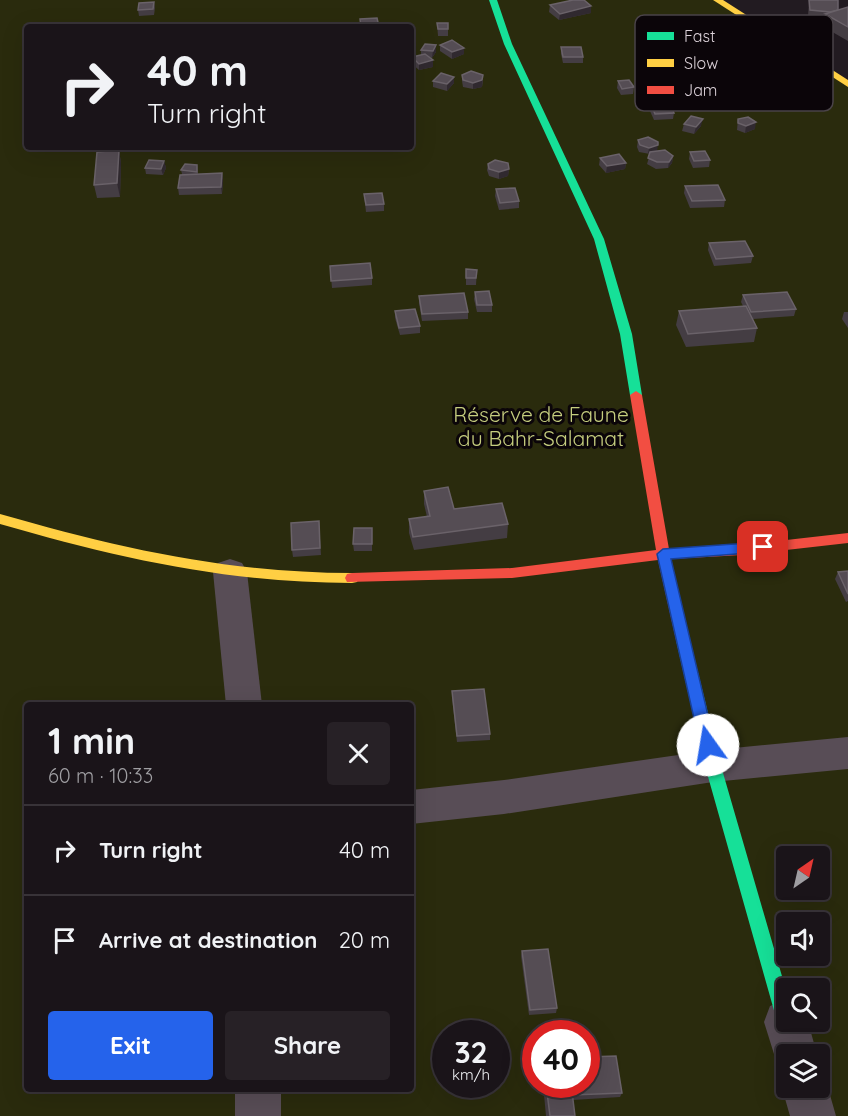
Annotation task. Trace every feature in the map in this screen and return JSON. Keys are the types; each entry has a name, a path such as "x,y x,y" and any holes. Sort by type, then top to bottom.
{"street":[{"path":"493,0 513,55 582,207 599,239 626,334 663,554 713,766 776,986"},
{"path":"717,0 740,15"},
{"path":"833,74 848,84"},
{"path":"0,519 97,548 230,572 355,579 512,573 663,554 742,550 848,538"},
{"path":"230,572 244,702"},
{"path":"414,807 504,797 713,766 848,753"},
{"path":"258,1092 258,1116"},
{"path":"808,1098 813,1116"}],"green space":[{"name":"Réserve de Faune du Bahr-Salamat","path":"0,0 717,0 740,15 635,15 635,111 833,111 833,74 848,84 848,1116 0,1116"}],"building":[{"path":"584,0 591,6 560,14 550,5"},
{"path":"809,0 838,0 838,10 830,12 810,10"},
{"path":"154,2 153,9 138,10 139,3"},
{"path":"848,7 848,27 833,19 833,15 825,14"},
{"path":"377,18 378,24 361,24 360,19"},
{"path":"437,23 448,23 448,29 438,29"},
{"path":"452,40 464,48 452,52 440,45"},
{"path":"425,44 436,45 433,51 421,50"},
{"path":"561,47 581,47 583,57 563,57"},
{"path":"425,54 433,60 419,64 414,57"},
{"path":"471,71 483,75 482,80 473,83 463,80 462,75"},
{"path":"441,73 454,77 447,84 433,81"},
{"path":"629,80 634,87 622,89 618,81"},
{"path":"654,111 673,111 674,113 655,114"},
{"path":"691,116 703,119 696,127 684,124"},
{"path":"748,117 756,122 746,126 738,123 738,119"},
{"path":"648,137 658,142 658,145 649,148 640,145 638,140"},
{"path":"119,150 117,183 94,185 97,152"},
{"path":"665,150 673,156 669,162 657,162 648,158 650,152"},
{"path":"705,151 710,160 694,161 690,152"},
{"path":"619,154 626,163 607,166 600,158"},
{"path":"149,160 164,161 161,169 145,168"},
{"path":"495,160 508,163 509,169 499,172 489,169 488,164"},
{"path":"185,164 197,165 197,172 181,170"},
{"path":"222,173 221,187 178,188 180,175"},
{"path":"718,185 725,200 692,201 685,186"},
{"path":"515,188 519,201 500,203 496,189"},
{"path":"382,193 384,204 366,205 364,194"},
{"path":"745,241 753,256 716,259 709,243"},
{"path":"370,263 372,278 331,281 330,266"},
{"path":"466,269 477,270 476,278 466,278"},
{"path":"489,291 492,305 477,305 475,292"},
{"path":"787,292 796,309 751,312 743,295"},
{"path":"464,293 468,312 422,314 419,296"},
{"path":"746,306 757,328 688,334 679,311"},
{"path":"415,309 420,326 399,328 395,311"},
{"path":"448,487 454,509 502,503 508,524 413,537 409,519 430,516 424,491"},
{"path":"319,521 320,548 292,550 291,523"},
{"path":"354,528 372,528 372,544 353,544"},
{"path":"848,571 848,594 838,572"},
{"path":"484,689 490,734 457,736 452,691"},
{"path":"548,949 557,1008 530,1010 522,951"},
{"path":"616,1056 622,1093 600,1094 600,1057"},
{"path":"548,1098 573,1098 575,1116 550,1116"}],"traffic: fast":[{"path":"493,0 508,44 599,239 626,334 636,395"},
{"path":"683,640 713,766 776,986"}],"traffic: slow":[{"path":"717,0 740,15"},
{"path":"833,74 848,84"},
{"path":"0,519 86,543 174,563 262,575 352,578"}],"traffic: jam":[{"path":"636,395 663,554 683,640"},
{"path":"352,578 512,573 663,554 742,550 848,538"}],"route":[{"path":"708,745 663,554 763,547"}]}
